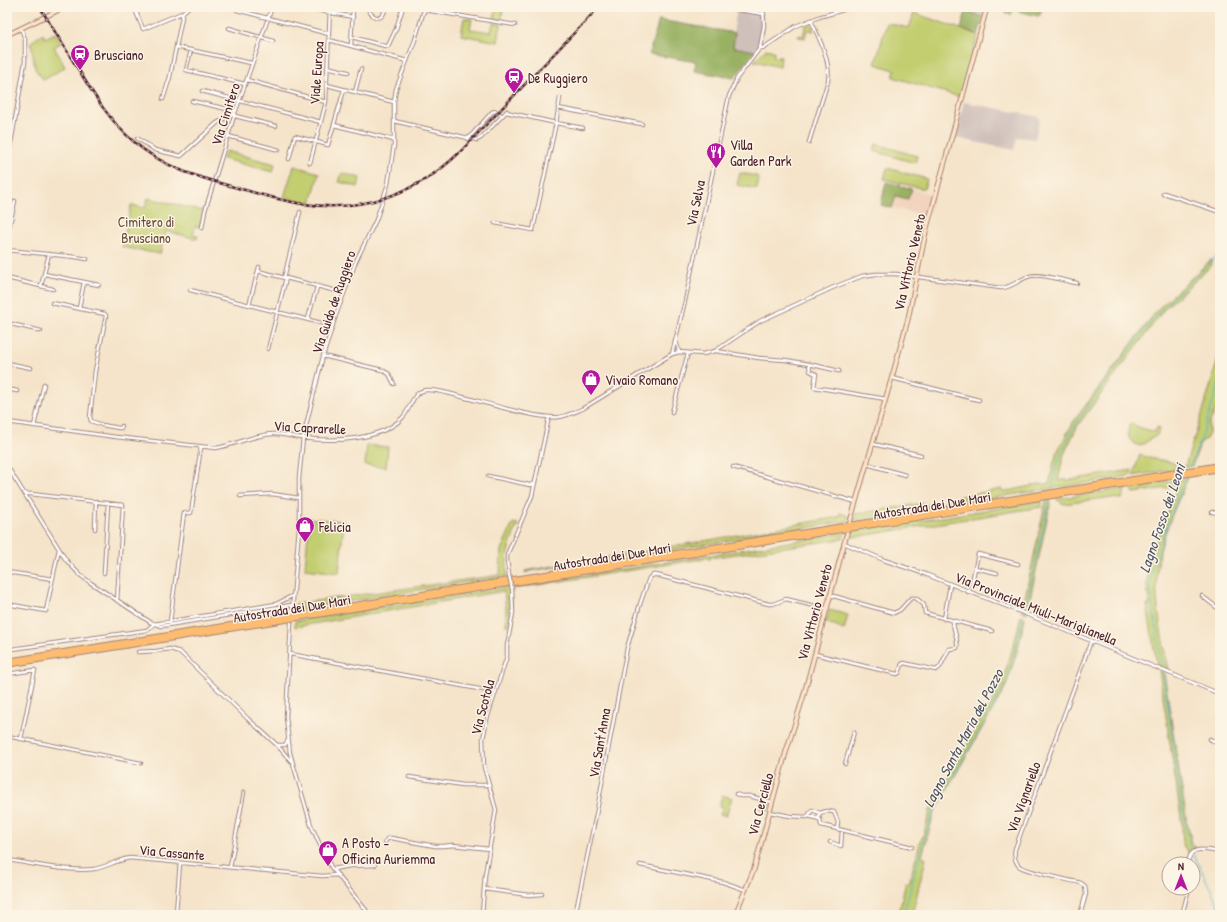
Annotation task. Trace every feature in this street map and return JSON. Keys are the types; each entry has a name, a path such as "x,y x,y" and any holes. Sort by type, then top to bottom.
{"highway":[{"name":"Autostrada dei Due Mari","path":"9,662 1174,475 1220,465"},
{"name":"Autostrada dei Due Mari","path":"1202,470 1220,469"}],"street":[{"path":"7,35 65,7"},
{"path":"134,7 143,29 182,13 188,7"},
{"name":"Via Cimitero","path":"202,228 205,211 228,136 272,7"},
{"path":"301,7 353,17"},
{"name":"Viale Europa","path":"310,164 326,102 330,7"},
{"path":"351,46 354,7"},
{"path":"368,7 370,13 379,17 382,16 387,7"},
{"path":"352,37 388,46 396,29 403,7"},
{"path":"720,7 764,14"},
{"name":"Via Selva","path":"672,354 729,96 737,78 760,48 763,37 763,7"},
{"path":"760,48 763,48 796,26 810,20 853,7"},
{"name":"Via Vittorio Veneto","path":"850,522 892,378 917,277 926,231 987,7"},
{"path":"425,8 515,25"},
{"name":"Via Guido de Ruggiero","path":"292,612 292,596 299,528 300,454 303,438 323,356 344,293 356,261 376,220 384,195 391,166 394,140 394,102 398,81 407,61 425,8"},
{"path":"237,10 329,34"},
{"path":"163,99 176,47 182,13"},
{"path":"809,142 829,74 823,50 810,20"},
{"path":"7,166 25,62 25,39 21,28"},
{"path":"229,28 273,41"},
{"path":"329,40 407,61"},
{"path":"176,47 252,64"},
{"path":"191,50 186,70 245,84"},
{"path":"327,67 348,72"},
{"path":"355,92 361,68"},
{"path":"247,80 326,102"},
{"path":"327,85 394,102"},
{"path":"289,159 295,136 328,145 344,90"},
{"path":"202,91 321,122"},
{"path":"495,223 533,230 560,98"},
{"path":"192,101 276,126"},
{"path":"558,108 642,124"},
{"path":"468,139 492,112 496,111 502,116"},
{"path":"394,121 475,140 479,139 507,111 583,128"},
{"path":"137,138 155,150 181,156 217,123 236,113"},
{"path":"334,125 394,140"},
{"path":"228,136 279,150"},
{"path":"1163,194 1164,193 1220,212"},
{"path":"7,237 15,201"},
{"path":"268,349 300,212"},
{"path":"7,250 87,259"},
{"path":"41,286 49,254"},
{"path":"249,305 259,267"},
{"path":"258,271 344,293"},
{"path":"44,274 99,285"},
{"path":"679,352 703,354 715,351 760,321 862,276 884,274 1001,288 1008,287 1033,276 1048,277 1076,284"},
{"path":"7,278 53,289"},
{"path":"79,308 84,282"},
{"path":"308,319 316,287"},
{"path":"190,290 333,326"},
{"path":"52,303 104,313 106,315 95,371 90,419 93,423 102,426 118,428 121,428 122,426"},
{"path":"7,323 41,331"},
{"name":"Via Selva","path":"676,340 679,352"},
{"path":"715,351 759,358 780,359 839,371"},
{"name":"Via Caprarelle","path":"7,422 216,448 264,435 274,434 303,438 349,439 379,432 394,425 406,414 414,397 424,390 446,393 503,409 549,418 560,417 574,413 672,354 679,352"},
{"path":"672,412 688,353"},
{"path":"323,356 382,370 389,374 394,384"},
{"path":"7,363 31,368"},
{"path":"809,364 810,371 816,374 814,387 886,399"},
{"path":"892,378 979,400"},
{"path":"34,426 44,384"},
{"path":"7,389 17,391"},
{"name":"Via Scotola","path":"482,915 484,889 496,810 488,786 484,767 484,728 494,692 507,656 507,646 513,613 512,589 507,555 532,496 549,418"},
{"path":"873,444 921,455"},
{"path":"170,622 184,513 191,513 202,447"},
{"path":"867,464 904,475"},
{"path":"7,466 66,560 80,575 143,619 161,626 292,605"},
{"path":"733,467 856,502"},
{"path":"488,476 530,485 535,484"},
{"path":"25,494 123,505 117,601"},
{"path":"240,496 272,494 299,498"},
{"path":"94,529 96,502"},
{"path":"104,573 108,503"},
{"path":"1212,512 1220,513"},
{"name":"Via Vittorio Veneto","path":"803,698 846,533"},
{"name":"Via Provinciale Miuli-Mariglianella","path":"844,543 884,560 950,584 1220,694"},
{"path":"7,604 46,611 59,548"},
{"path":"968,592 971,587 978,554 1018,564"},
{"path":"975,568 997,573"},
{"path":"7,572 53,579"},
{"name":"Via Sant'Anna","path":"575,915 597,810 627,648 650,576 656,575 769,604 774,604 786,599 827,609"},
{"path":"944,619 950,584"},
{"path":"830,595 894,613 900,610 911,598 916,598 922,602 925,613 992,631"},
{"path":"7,652 8,650 12,649 147,630 154,624 276,604 292,596"},
{"path":"1202,596 1220,610"},
{"path":"814,654 897,674 904,663 936,670 940,667 949,648 957,648 958,643 953,630 953,621"},
{"path":"291,623 286,716 288,740 293,764 311,825 329,863 370,915"},
{"name":"Via Vignariello","path":"1080,915 1086,894 1084,886 1081,883 1024,869 1017,863 1014,858 1014,853 1017,841 1091,641"},
{"path":"138,652 170,649 180,652 248,719 277,745 293,764"},
{"path":"290,654 494,692"},
{"path":"7,674 35,670 21,739"},
{"name":"Via Cerciello","path":"735,915 754,869 786,752 803,698"},
{"path":"845,764 854,732"},
{"path":"7,736 141,763"},
{"path":"1210,739 1220,744"},
{"path":"277,745 283,746 288,740"},
{"path":"409,777 464,785 488,786"},
{"path":"230,867 244,792"},
{"path":"736,794 773,802"},
{"path":"808,816 812,810 820,813 827,811 834,812 838,822 836,829"},
{"path":"770,812 790,816 808,816 820,819 821,825 912,847"},
{"path":"818,819 820,813"},
{"path":"830,842 841,846 842,830"},
{"path":"385,842 387,839 391,838 435,846 453,845 490,849"},
{"path":"1189,856 1194,851 1198,850 1220,852"},
{"name":"Via Cassante","path":"7,860 59,868 85,870 96,868 121,859 130,858 322,876 338,875"},
{"path":"176,912 180,863"},
{"path":"333,869 350,866 375,865"},
{"path":"640,865 723,882 746,890"},
{"path":"484,889 528,895 542,894"},
{"path":"1182,915 1187,896"}],"shaded area":[{"path":"967,7 985,7 983,17 966,11"},
{"path":"737,9 763,13 762,36 757,51 733,47 735,34 733,33"},
{"path":"964,102 1040,117 1035,139 1017,137 1014,150 956,138"},
{"path":"912,189 934,195 928,216 892,208 896,196 908,199"}],"green space":[{"path":"496,7 504,7 501,20 494,19"},
{"path":"992,7 1042,7 1040,15 1038,16 1013,10 1011,15 1006,14 1005,10"},
{"path":"966,11 983,17 978,35 961,29"},
{"path":"914,13 978,35 960,97 893,77 895,70 875,64 887,23 909,28"},
{"path":"464,18 472,19 470,29 491,32 493,23 501,24 498,42 461,35"},
{"path":"659,20 735,33 733,47 755,51 734,78 694,71 696,62 649,54"},
{"path":"810,22 814,31 807,30 805,38 798,37 799,35 803,36 805,27 807,27 805,24"},
{"path":"55,33 61,43 54,47 65,67 44,80 35,69 31,42 43,34 45,38"},
{"path":"766,49 774,51 774,57 778,58 778,56 781,56 780,67 754,61"},
{"path":"876,144 917,156 915,163 874,151"},
{"path":"226,151 275,164 273,172 223,159"},
{"path":"294,166 319,173 311,203 284,197"},
{"path":"887,168 927,179 924,189 884,179"},
{"path":"342,173 360,178 358,187 339,182"},
{"path":"740,173 757,176 756,178 759,179 757,189 737,185"},
{"path":"886,182 912,189 908,199 896,196 892,208 881,205"},
{"name":"Cimitero di Brusciano","path":"148,198 204,211 200,227 195,226 193,235 198,236 197,239 166,231 160,254 122,247 131,205 145,208"},
{"path":"1212,259 1211,266 1165,308 1078,425 1064,454 1058,480 1069,480 1132,470 1130,476 854,520 855,514 925,503 926,506 930,505 930,503 945,502 951,498 1002,489 1004,492 1039,484 1049,484 1054,462 1060,446 1074,421 1158,309"},
{"path":"1220,352 1220,400 1209,424 1209,433 1206,439 1201,442 1192,466 1133,476 1140,454 1150,458 1171,462 1181,467 1185,466"},
{"path":"1130,423 1155,432 1157,427 1160,428 1157,435 1140,446 1129,438 1128,431"},
{"path":"367,445 388,447 386,467 365,465"},
{"path":"1188,478 1165,534 1158,567 1158,612 1168,671 1157,666 1147,605 1150,605 1147,586 1150,562 1154,549 1178,486 1135,493 1131,487"},
{"path":"1126,488 1122,499 1105,498 1064,504 1056,499"},
{"path":"1046,500 1051,500 1027,613 1022,611"},
{"path":"1042,501 1041,507 848,538 849,532"},
{"path":"840,513 849,516 848,521 525,573 525,571 839,517"},
{"path":"305,518 344,521 339,573 305,569 309,524 304,524"},
{"path":"513,523 518,524 507,555 507,576 295,610 295,604 500,575 501,550"},
{"path":"845,533 843,539 695,560 510,589 512,613 509,625 506,626 504,591 295,627 295,621 526,584 540,584 554,580"},
{"path":"829,610 848,615 844,630 838,628 838,626 826,623"},
{"path":"1021,615 1025,618 1018,648 1006,686 933,817 922,856 926,858 912,915 898,915 906,882 909,883 919,847 918,844 923,836 931,808 933,808 935,799 969,742 985,711 988,711 994,700 1008,664"},
{"path":"1159,670 1164,673 1187,823 1192,843 1196,848 1189,854 1183,845 1182,824"},
{"path":"722,795 732,798 726,816 720,814 723,807 719,806"},
{"path":"762,800 771,802 769,811 760,808"}],"waterway":[{"name":"Lagno Santa Maria del Pozzo","path":"1052,488 1057,465 1064,446 1075,425 1103,385 1154,318 1220,253"},
{"name":"Lagno Fosso dei Leoni","path":"1189,468 1202,437 1220,380"},
{"name":"Lagno Fosso dei Leoni","path":"1162,667 1150,587 1152,571 1186,476"},
{"name":"Lagno Santa Maria del Pozzo","path":"1025,612 1049,500"},
{"name":"Lagno Santa Maria del Pozzo","path":"903,915 927,830 936,805 993,708 1008,679 1024,615"},
{"name":"Lagno Fosso dei Leoni","path":"1163,673 1183,812 1192,850"},
{"name":"Lagno Fosso dei Leoni","path":"1194,855 1220,908"}],"railway":[{"path":"40,7 91,91 117,125 144,150 156,158 193,175 286,201 325,206 346,205 388,197 426,179 443,167 459,153 599,7"}],"place":[{"name":"Brusciano","path":"80,71"},
{"name":"De Ruggiero","path":"514,94"},
{"name":"Villa Garden Park","path":"716,169"},
{"name":"Vivaio Romano","path":"591,396"},
{"name":"Felicia","path":"305,543"},
{"name":"A Posto - Officina Auriemma","path":"328,867"}]}
